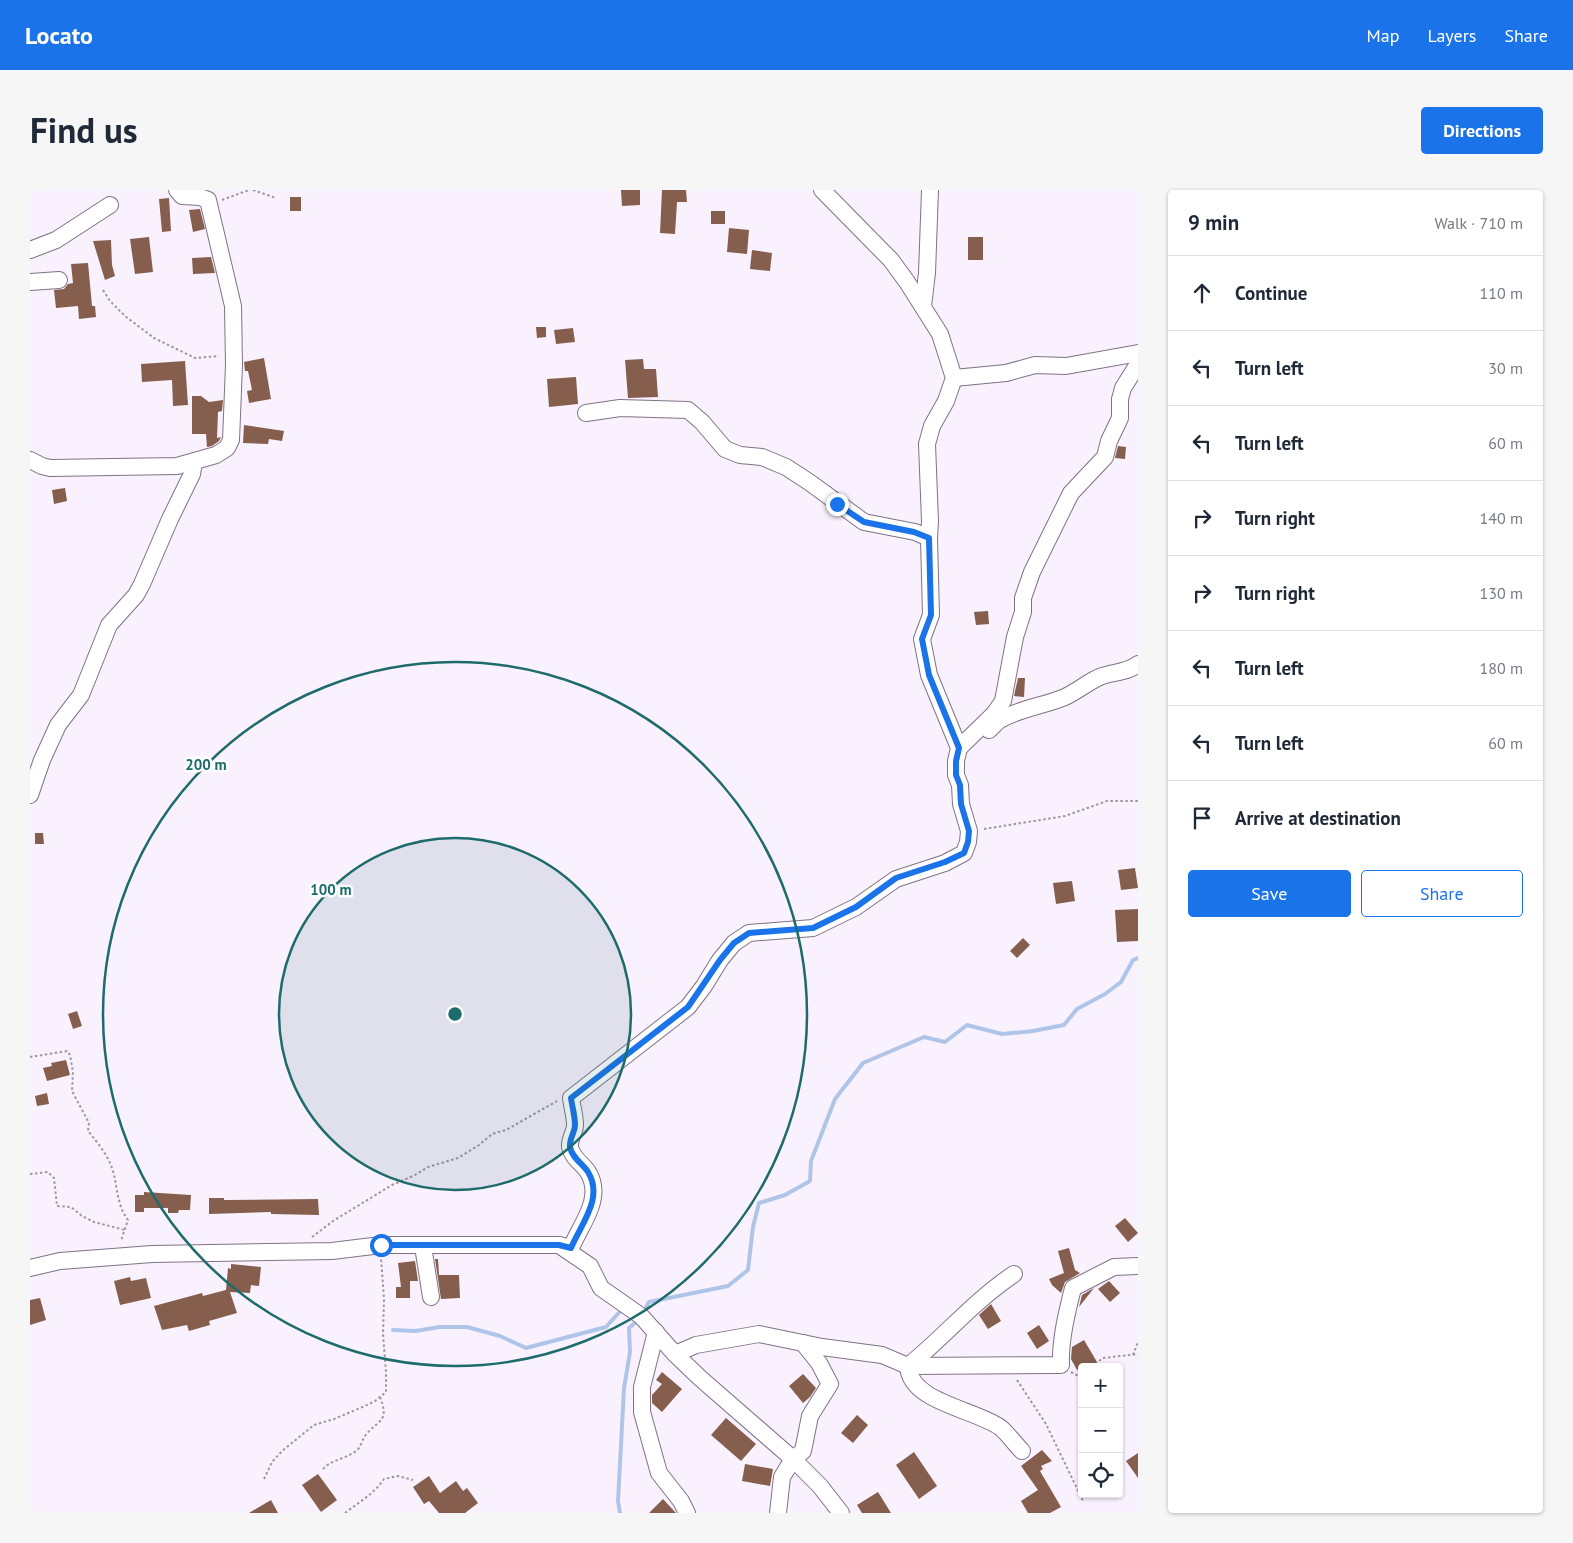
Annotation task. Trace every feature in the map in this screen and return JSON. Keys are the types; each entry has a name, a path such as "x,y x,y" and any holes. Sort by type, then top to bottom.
{"street":[{"path":"30,460 42,466 57,468 177,466 216,455 227,448 231,440 234,355 232,306 208,200 200,197 182,196 176,190"},
{"path":"822,190 891,260 940,334 954,378 946,401 932,426 927,444 931,615 922,639 929,675 959,748"},
{"path":"923,306 927,273 930,190"},
{"path":"30,250 56,240 110,205"},
{"path":"30,282 59,280"},
{"path":"954,378 1006,373 1036,365 1066,366 1138,353"},
{"path":"30,1268 60,1261 119,1256 291,1250 332,1251 381,1245 559,1245 571,1248 595,1193 588,1172 573,1155 570,1148 570,1140 575,1126 571,1098 688,1007 734,943 749,933 813,928 856,907 896,878 945,862 964,853 969,831 961,804 960,785 956,775 956,761 959,748 994,714 1003,701 1014,636 1023,612 1023,598 1032,572 1071,494 1105,457 1109,442 1120,418 1120,399 1123,388 1138,364"},
{"path":"586,413 620,408 688,410 702,422 725,449 740,455 762,457 786,467 864,522 914,532 929,538"},
{"path":"30,795 42,760 58,725 81,695 109,625 136,595 142,584 170,518 192,474 194,462"},
{"path":"959,748 976,740 999,720 1028,708 1048,704 1070,695 1093,680 1130,670 1138,664"},
{"path":"559,1245 590,1266 601,1288 641,1316 675,1354 793,1458 820,1486 841,1513"},
{"path":"423,1246 431,1297"},
{"path":"675,1354 696,1346 759,1334 882,1355 908,1366 1061,1365 1068,1306 1073,1288 1114,1267 1138,1266"},
{"path":"908,1366 976,1303 1014,1274"},
{"path":"656,1332 642,1387 642,1412 659,1473 688,1513"},
{"path":"778,1513 782,1477 793,1458 803,1451 810,1416 830,1384 819,1363 803,1343"},
{"path":"908,1366 908,1374 920,1389 948,1405 1000,1428 1022,1451"}],"path":[{"path":"208,200 217,198 222,200 249,190"},
{"path":"253,190 276,198"},
{"path":"103,290 110,301 125,316 154,338 195,358 234,355"},
{"path":"969,831 1065,816 1107,801 1138,802"},
{"path":"30,1058 61,1051 67,1051 70,1055 73,1072 72,1091 89,1123 88,1131 101,1147 111,1166 118,1202 128,1220 121,1239 119,1256"},
{"path":"291,1250 321,1232 333,1221 392,1185 416,1176 428,1167 458,1158 492,1134 506,1130 542,1108 571,1098"},
{"path":"30,1174 48,1172 54,1178 57,1206 71,1207 82,1216 94,1222 125,1230"},
{"path":"264,1479 272,1462 282,1451 314,1425 334,1419 375,1401 386,1392 382,1334 384,1298 381,1245"},
{"path":"1133,1355 1138,1342"},
{"path":"1096,1363 1103,1358 1138,1354"},
{"path":"1007,1366 1046,1424 1083,1501"},
{"path":"323,1469 328,1464 345,1458 358,1449 363,1438 383,1416 384,1409 380,1397"},
{"path":"345,1513 365,1500 379,1487 384,1479 398,1476 413,1480"}],"building":[{"path":"621,190 640,190 640,205 622,206"},
{"path":"662,190 686,190 687,202 677,202 675,234 660,233"},
{"path":"290,197 301,197 301,211 290,211"},
{"path":"169,198 171,231 162,232 159,199"},
{"path":"200,209 205,229 193,232 189,210"},
{"path":"711,211 725,211 725,224 711,224"},
{"path":"729,228 749,230 747,254 727,252"},
{"path":"149,237 153,272 135,274 130,239"},
{"path":"968,237 983,237 983,260 968,260"},
{"path":"111,240 112,265 115,276 105,280 93,241"},
{"path":"752,250 772,253 770,271 750,269"},
{"path":"211,257 215,273 193,274 192,258"},
{"path":"88,263 92,306 95,306 96,317 79,319 78,306 56,308 54,290 64,289 68,284 73,283 71,264"},
{"path":"536,327 546,327 546,337 537,338"},
{"path":"573,328 575,342 556,344 554,330"},
{"path":"264,358 271,399 249,403 247,391 252,390 248,371 245,371 244,362"},
{"path":"643,359 644,369 656,369 658,397 628,398 625,360"},
{"path":"185,361 188,405 173,406 172,380 142,382 141,364"},
{"path":"576,377 578,404 549,407 547,379"},
{"path":"192,396 201,396 209,402 223,400 222,411 218,412 217,438 221,437 212,446 207,447 206,434 192,434"},
{"path":"244,425 284,431 282,441 269,439 268,444 243,443"},
{"path":"1118,446 1126,447 1125,459 1115,458"},
{"path":"65,488 67,501 54,504 52,490"},
{"path":"988,611 989,624 976,625 974,612"},
{"path":"1018,678 1025,678 1024,697 1014,696"},
{"path":"35,833 43,833 44,844 35,844"},
{"path":"1135,868 1138,888 1121,890 1118,870"},
{"path":"1072,881 1075,901 1056,904 1053,883"},
{"path":"1138,909 1138,941 1117,942 1115,910"},
{"path":"1023,938 1030,945 1017,958 1010,951"},
{"path":"77,1011 82,1026 73,1029 68,1014"},
{"path":"66,1060 70,1075 47,1081 43,1068 52,1066 51,1063"},
{"path":"47,1093 49,1104 37,1106 35,1096"},
{"path":"144,1192 191,1195 190,1210 168,1213 168,1208 144,1208 144,1212 135,1212 135,1195 144,1195"},
{"path":"209,1198 224,1198 224,1200 318,1199 319,1215 271,1214 271,1212 209,1214"},
{"path":"1125,1218 1138,1233 1128,1242 1115,1226"},
{"path":"1069,1248 1075,1270 1080,1273 1065,1282 1061,1293 1052,1285 1049,1279 1064,1273 1058,1251"},
{"path":"435,1259 438,1259 439,1275 459,1275 460,1298 441,1299"},
{"path":"415,1261 418,1281 410,1281 410,1298 396,1298 396,1287 401,1287 398,1263"},
{"path":"231,1264 261,1267 259,1286 251,1285 250,1293 230,1292 237,1313 209,1321 210,1325 189,1331 187,1325 162,1330 154,1306 202,1293 203,1296 226,1290 228,1268 231,1269"},
{"path":"130,1277 131,1281 146,1278 151,1298 120,1305 114,1281"},
{"path":"1109,1281 1120,1293 1110,1302 1098,1289"},
{"path":"1094,1288 1079,1307 1082,1295"},
{"path":"40,1298 46,1320 30,1325 30,1300"},
{"path":"991,1304 1001,1321 988,1329 979,1315"},
{"path":"1039,1325 1049,1341 1037,1349 1027,1333"},
{"path":"1084,1340 1098,1363 1078,1363 1077,1370 1071,1359 1072,1347"},
{"path":"662,1372 682,1389 662,1412 652,1403 652,1395 662,1384 656,1380"},
{"path":"803,1374 816,1388 803,1403 789,1386"},
{"path":"857,1415 868,1425 853,1443 841,1433"},
{"path":"726,1418 756,1444 741,1461 711,1435"},
{"path":"1042,1450 1052,1461 1041,1466 1043,1469 1040,1471 1061,1507 1050,1513 1028,1513 1021,1501 1038,1490 1021,1466"},
{"path":"914,1452 937,1486 919,1499 896,1465"},
{"path":"1138,1453 1138,1478 1126,1461"},
{"path":"745,1464 773,1469 770,1486 742,1481"},
{"path":"318,1474 337,1500 321,1512 302,1485"},
{"path":"429,1476 440,1493 456,1481 463,1491 467,1488 478,1503 465,1513 439,1513 429,1501 424,1504 413,1487"},
{"path":"878,1492 891,1513 862,1513 857,1505"},
{"path":"663,1499 676,1513 649,1513"},
{"path":"271,1500 278,1513 249,1513"}],"waterway":[{"path":"643,1313 649,1302 728,1286 748,1270 753,1227 759,1203 785,1195 810,1181 811,1161 835,1099 863,1063 924,1037 945,1042 967,1025 1002,1034 1064,1025 1077,1009 1105,994 1121,982 1133,960 1138,958"},
{"path":"393,1330 415,1331 440,1327 467,1327 500,1336 526,1348 606,1327 623,1308"},
{"path":"620,1513 618,1501 624,1388 630,1352 629,1328 638,1320"}],"route":[{"path":"381,1245 559,1245 571,1248 595,1193 588,1172 573,1155 570,1148 570,1140 575,1126 571,1098 688,1007 734,943 749,933 813,928 856,907 896,878 945,862 964,853 969,831 961,804 960,785 956,775 956,761 959,748 929,675 922,639 931,615 929,538 914,532 864,522 837,504"}]}
